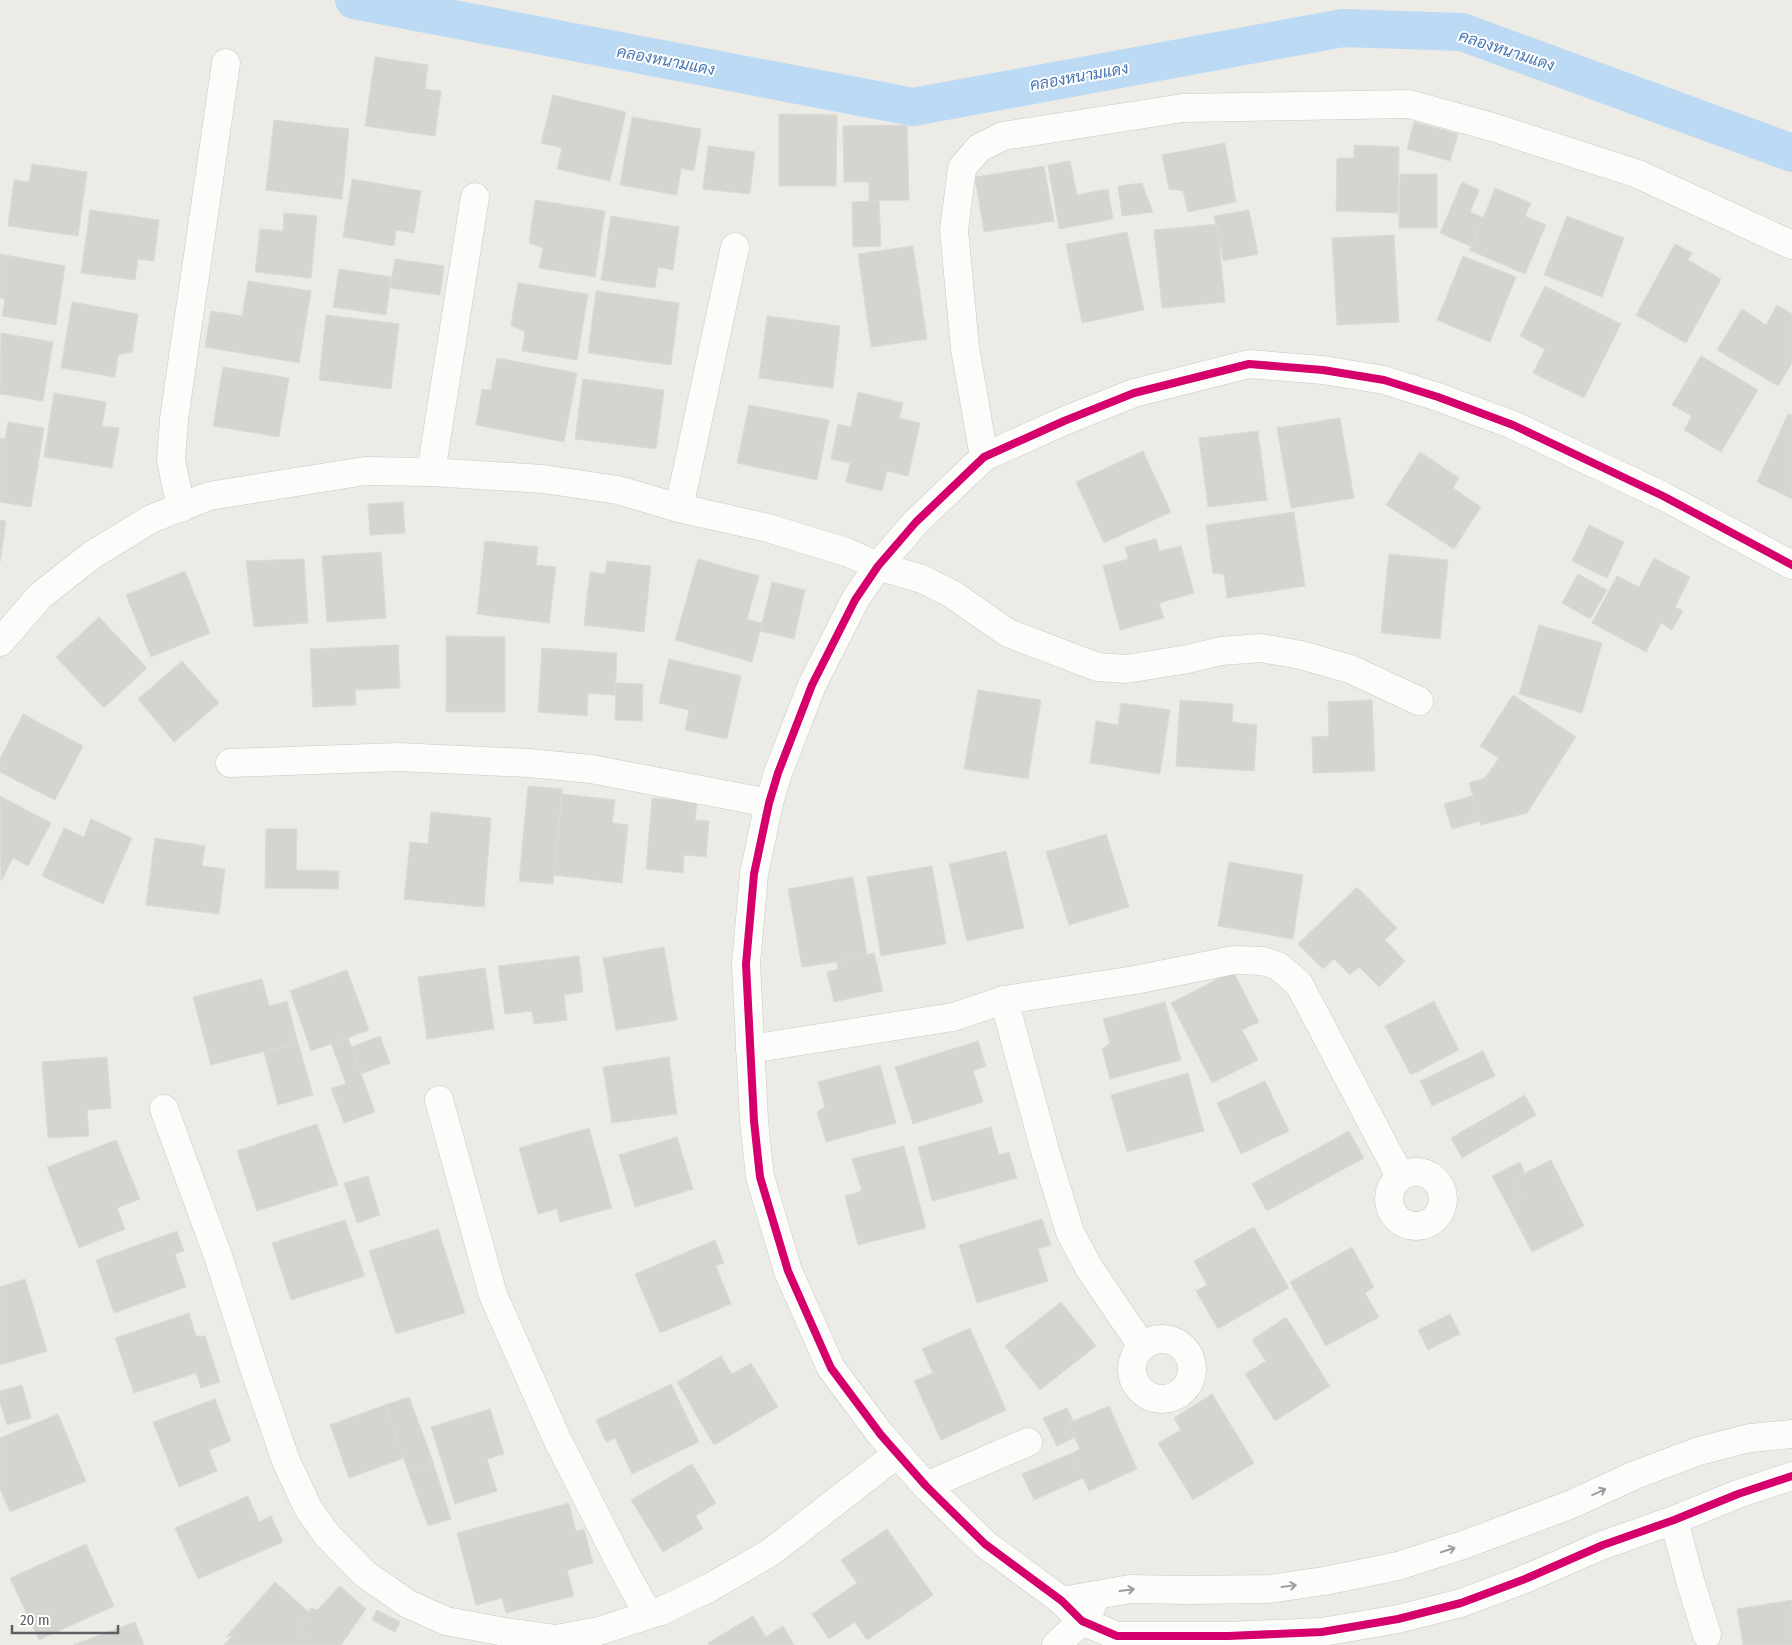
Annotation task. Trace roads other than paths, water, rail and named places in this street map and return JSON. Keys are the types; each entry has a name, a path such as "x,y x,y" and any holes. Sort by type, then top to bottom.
{"street":[{"path":"180,508 171,460 174,419 226,63"},
{"path":"984,458 965,348 954,230 962,168 979,148 1003,136 1182,108 1409,104 1638,174 1792,245"},
{"path":"431,472 475,197"},
{"path":"679,508 735,248"},
{"path":"1792,565 1663,496 1513,425 1438,397 1384,380 1323,370 1249,364 1203,374 1134,393 1064,421 984,458 916,522 878,566 855,600 812,685 778,773 769,803 754,874 746,964 750,1049 760,1178 788,1271 831,1368 881,1435 926,1486 985,1544 1054,1596 1082,1621 1117,1636 1228,1636 1322,1632 1398,1619 1461,1604 1525,1580 1603,1545 1674,1520 1738,1494 1792,1476"},
{"path":"0,642 40,596 92,555 151,519 208,496 356,472 431,472 543,479 618,490 679,508 764,527 846,552 878,566 922,578 952,594 1008,632 1097,666 1126,669 1188,659 1221,651 1261,648 1300,655 1350,669 1420,702"},
{"path":"230,763 398,757 528,763 591,769 769,803"},
{"path":"750,1049 953,1017 1004,1000 1135,980 1234,960 1263,960 1278,966 1299,984 1400,1176"},
{"path":"1004,1000 1046,1154 1070,1232 1089,1268 1142,1346"},
{"path":"439,1100 493,1295 556,1439 648,1614"},
{"path":"164,1109 218,1256 286,1461 308,1508 327,1535 365,1574 408,1604 446,1621 505,1632 556,1639 599,1631 661,1611 709,1588 771,1552 897,1454"},
{"path":"1054,1596 1100,1594 1130,1588 1188,1590 1269,1589 1324,1582 1398,1566 1466,1544 1554,1511 1635,1475 1699,1451 1750,1438 1792,1434"},
{"path":"926,1486 1028,1442"},
{"path":"1674,1520 1707,1635"},
{"path":"1056,1645 1082,1621 1100,1594"}],"waterway":[{"name":"คลองหนามแดง","path":"354,0 913,107 1343,28 1462,32 1792,153"}]}
